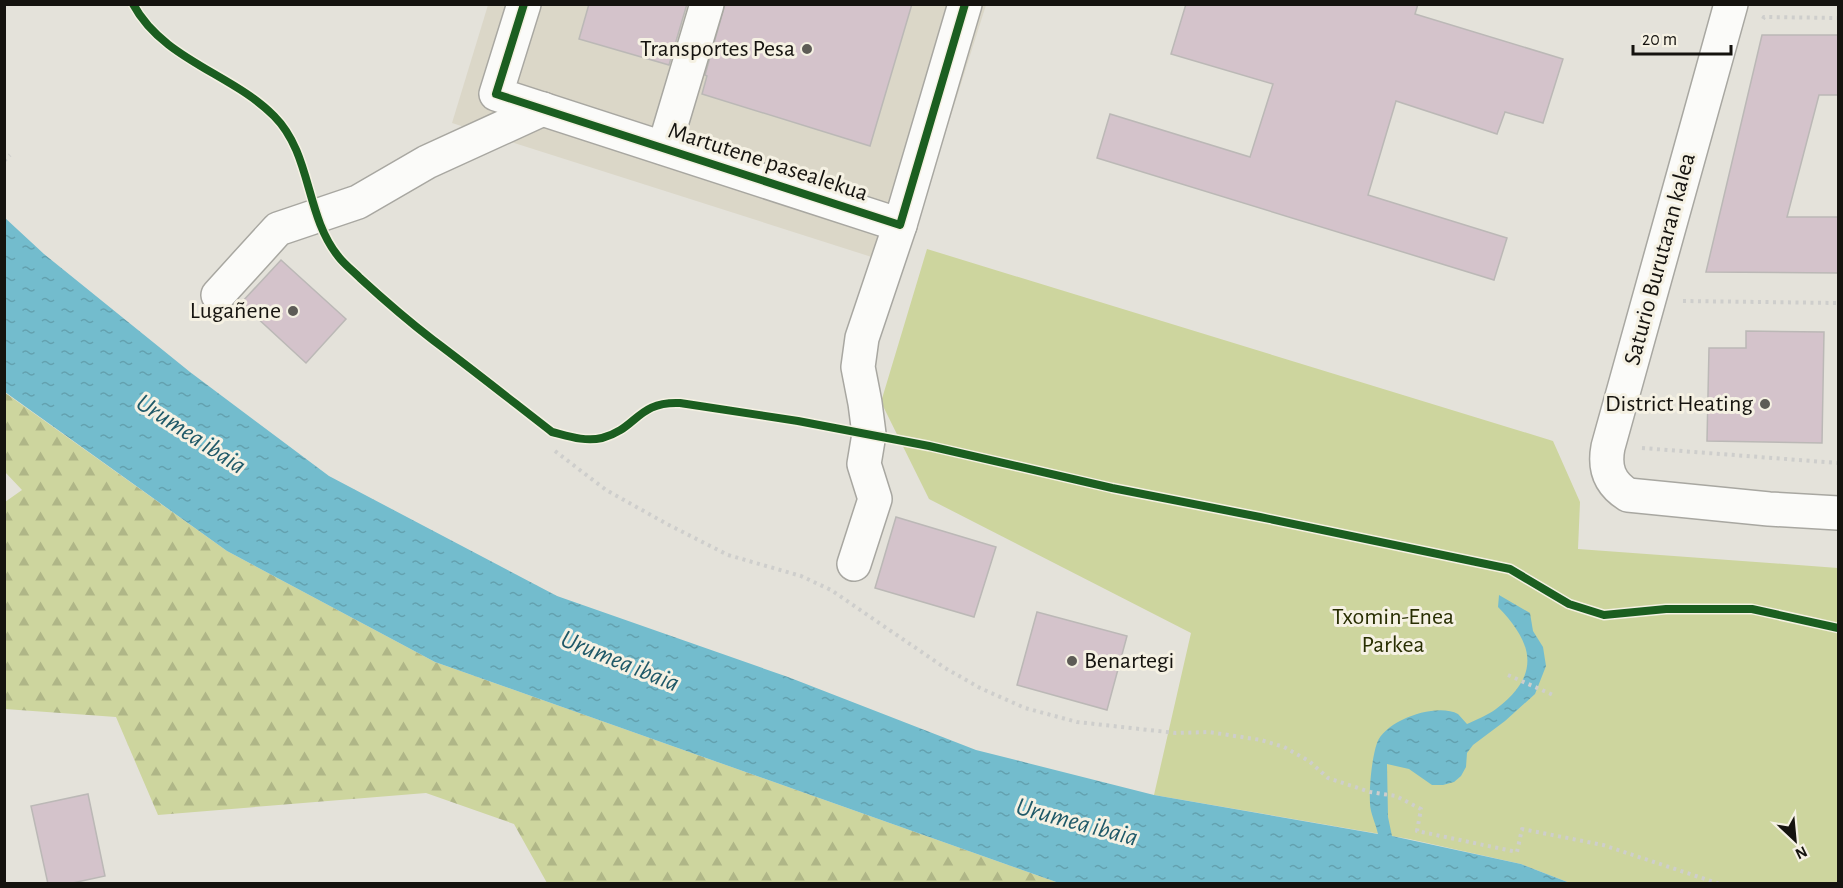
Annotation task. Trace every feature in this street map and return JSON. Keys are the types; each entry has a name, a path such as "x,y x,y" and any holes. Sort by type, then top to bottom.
{"street":[{"name":"Martutene pasealekua","path":"524,4 496,94 900,225"},
{"path":"664,148 707,4"},
{"path":"854,564 875,499 864,464 869,434 858,367 862,338 900,225 965,4"},
{"name":"Saturio Burutaran kalea","path":"1731,4 1606,458 1606,469 1617,488 1628,495 1770,509 1839,513"},
{"path":"218,295 278,229 358,202 427,162 543,109"}],"path":[{"path":"1758,27 1764,17 1839,18"},
{"path":"4,161 10,155"},
{"path":"1674,301 1839,303"},
{"path":"1638,448 1839,463"},
{"path":"555,451 606,490 666,524 728,555 801,576 831,590 945,668 980,688 1025,708 1077,722 1176,732 1209,732 1262,740 1284,747 1309,761 1328,778 1370,792 1396,796 1421,809 1417,831 1517,852 1522,830 1603,845 1720,884"},
{"path":"1509,675 1553,695"}],"shaded area":[{"path":"488,5 986,5 903,267 452,123"}],"green space":[{"name":"Txomin-Enea Parkea","path":"927,249 1553,441 1580,502 1578,549 1838,568 1838,883 1570,883 1521,864 1409,839 1154,795 1191,633 929,499 881,402"},
{"path":"4,392 227,551 435,662 1059,883 547,883 514,824 426,793 158,815 116,717 5,709 5,502 22,490 5,472"}],"water":[{"name":"Urumea ibaia","path":"4,217 44,254 190,372 329,476 557,596 788,677 976,750 1154,795 1378,834 1370,807 1370,789 1374,756 1377,743 1382,735 1390,727 1413,715 1438,710 1458,714 1467,724 1496,709 1520,684 1526,672 1525,647 1519,634 1498,607 1499,595 1530,613 1533,631 1543,647 1546,666 1535,694 1473,745 1467,753 1466,767 1454,782 1432,785 1409,769 1387,764 1388,817 1392,836 1521,864 1570,883 1059,883 435,662 227,551 5,392"}],"building":[{"path":"589,4 687,4 669,65 579,39"},
{"name":"Transportes Pesa","path":"725,4 912,4 870,146 702,94"},
{"path":"1186,4 1418,4 1415,14 1563,59 1543,123 1505,112 1497,134 1396,101 1368,195 1507,238 1494,280 1097,158 1110,114 1250,157 1273,84 1171,54"},
{"path":"1762,35 1839,35 1839,95 1819,95 1787,217 1839,217 1839,273 1706,272"},
{"name":"Lugañene","path":"281,260 346,319 306,363 241,303"},
{"name":"District Heating","path":"1746,331 1824,332 1822,443 1707,441 1709,348 1746,348"},
{"path":"896,517 996,547 974,617 875,588"},
{"name":"Benartegi","path":"1037,612 1127,636 1107,710 1017,685"},
{"path":"88,794 105,876 68,884 48,884 31,806"}],"cycle path":[{"path":"133,4 146,23 162,39 180,53 257,101 274,116 286,131 295,148 319,222 327,240 343,262 414,325 552,432 583,439 602,438 614,434 655,406 680,403 798,421 929,446 1112,488 1510,569 1569,604 1604,615 1666,609 1752,609 1838,628"},
{"path":"524,4 496,94 900,225 965,4"}],"place":[{"name":"Transportes Pesa","path":"807,49"},
{"name":"Lugañene","path":"293,311"},
{"name":"District Heating","path":"1765,404"},
{"name":"Benartegi","path":"1072,661"}]}
